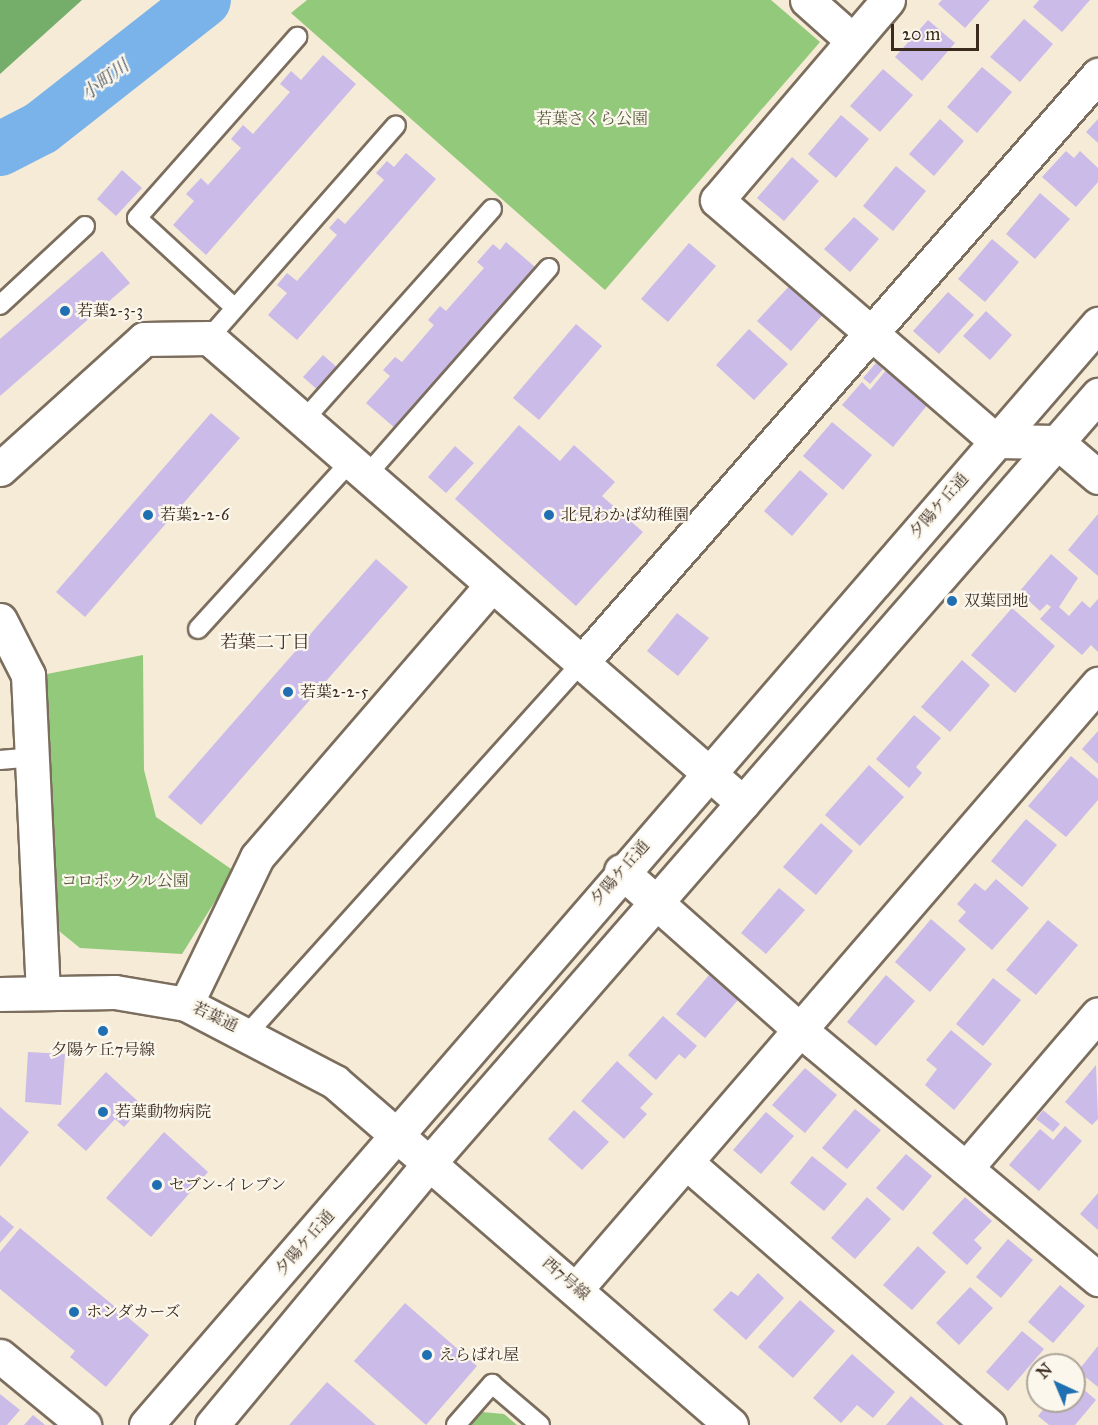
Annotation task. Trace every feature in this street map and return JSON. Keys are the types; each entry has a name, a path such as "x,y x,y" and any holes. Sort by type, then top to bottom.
{"street":[{"path":"807,0 852,40"},
{"path":"888,0 717,200 996,441 1057,442 1098,477"},
{"path":"582,662 874,334 1098,75"},
{"name":"夕陽ケ丘通","path":"146,1425 400,1135 621,871 1098,324"},
{"path":"0,469 144,339 208,338 491,586 744,803"},
{"path":"212,1425 431,1161 1098,395"},
{"path":"186,1004 257,857 491,586"},
{"path":"0,620 28,675 16,758 43,989"},
{"path":"577,1288 1098,684"},
{"path":"621,871 800,1029 1098,1278"},
{"name":"若葉通","path":"0,994 43,989 115,992 186,1004 248,1033 335,1082 400,1135"},
{"path":"967,1167 1098,1014"},
{"name":"西7号線","path":"400,1135 731,1425"},
{"path":"686,1162 989,1425"},
{"path":"0,1356 84,1425"}],"lane":[{"path":"235,308 137,218 297,37"},
{"path":"208,338 396,125"},
{"path":"303,421 492,209"},
{"path":"0,304 85,226"},
{"path":"198,629 358,469 549,268"},
{"path":"248,1033 582,662"},
{"path":"456,1425 492,1384 540,1425"}],"green space":[{"path":"0,0 82,0 0,74"},
{"name":"若葉さくら公園","path":"307,0 771,0 820,42 605,290 291,13"},
{"name":"コロポックル公園","path":"143,655 144,770 156,817 234,871 182,954 80,948 59,931 42,675"},
{"path":"482,1412 504,1414 517,1425 471,1425"}],"building":[{"path":"942,0 990,0 965,28 938,4"},
{"path":"1039,0 1090,0 1062,32 1033,7"},
{"path":"1024,19 1053,44 1020,82 990,57"},
{"path":"928,20 955,43 922,81 895,57"},
{"path":"323,55 356,84 206,255 173,225 194,201 186,194 201,178 208,185 241,148 231,139 243,125 253,134 290,92 280,84 291,71 301,80"},
{"path":"982,67 1012,92 977,133 947,107"},
{"path":"883,69 913,95 880,132 850,106"},
{"path":"841,115 869,139 836,178 808,154"},
{"path":"940,119 964,141 934,176 909,154"},
{"path":"1098,119 1098,143 1086,132"},
{"path":"1066,151 1074,158 1080,151 1098,168 1098,182 1076,207 1042,177"},
{"path":"406,153 436,179 297,340 268,315 287,293 277,285 287,273 297,281 337,235 329,228 338,218 345,224 384,180 376,173 387,161 394,167"},
{"path":"792,157 819,181 784,221 757,198"},
{"path":"896,166 926,191 893,231 863,206"},
{"path":"122,170 142,188 116,216 97,199"},
{"path":"1040,193 1070,219 1035,259 1006,234"},
{"path":"854,217 879,239 850,272 824,249"},
{"path":"992,239 1019,262 985,302 958,279"},
{"path":"506,242 535,267 396,429 366,403 390,376 383,370 395,357 402,362 434,325 428,320 440,306 446,311 484,268 477,262 493,244 500,250"},
{"path":"689,243 716,266 668,322 641,299"},
{"name":"若葉2-3-3","path":"102,251 130,283 0,396 0,339"},
{"path":"793,282 826,311 791,351 757,321"},
{"path":"948,292 974,315 939,354 913,331"},
{"path":"986,311 1012,335 990,360 963,336"},
{"path":"576,324 602,346 539,420 513,398"},
{"path":"749,329 788,364 754,400 716,365"},
{"path":"323,355 340,370 320,392 303,377"},
{"path":"876,363 883,369 870,384 863,378"},
{"path":"887,369 929,403 893,447 842,405 862,382 870,390"},
{"name":"若葉2-2-6","path":"211,413 240,438 85,617 56,592"},
{"path":"832,422 872,455 843,490 803,456"},
{"name":"北見わかば幼稚園","path":"519,425 560,461 574,445 615,482 602,496 643,532 576,606 455,499"},
{"path":"455,446 474,463 446,493 428,477"},
{"path":"800,470 828,494 792,536 764,511"},
{"path":"1098,514 1098,576 1068,550"},
{"path":"1051,554 1078,578 1059,607 1069,616 1082,601 1090,608 1098,599 1098,652 1091,645 1082,655 1040,619 1051,607 1047,604 1040,611 1019,592"},
{"name":"若葉2-2-5","path":"376,559 408,587 201,825 168,797"},
{"path":"1012,608 1055,646 1015,693 971,655"},
{"path":"677,613 709,638 678,676 647,651"},
{"path":"962,660 990,685 950,732 921,707"},
{"path":"914,715 941,738 916,767 922,773 909,788 876,759"},
{"path":"1098,731 1098,764 1082,749"},
{"path":"1071,756 1098,779 1098,800 1066,837 1028,806"},
{"path":"869,765 904,797 860,846 825,815"},
{"path":"1026,819 1057,845 1022,887 991,861"},
{"path":"821,823 853,851 816,895 783,867"},
{"path":"996,879 1029,908 992,950 958,921 966,912 957,904 975,883 985,891"},
{"path":"779,888 805,910 766,954 741,933"},
{"path":"931,919 966,949 930,992 895,962"},
{"path":"1048,920 1078,945 1036,995 1006,970"},
{"path":"709,975 738,1000 705,1038 676,1014"},
{"path":"886,975 915,1001 876,1046 847,1022"},
{"path":"993,978 1021,1000 983,1046 956,1024"},
{"path":"663,1016 697,1046 685,1059 679,1054 656,1080 628,1055"},
{"path":"951,1030 992,1064 954,1110 925,1085 937,1069 926,1060"},
{"path":"28,1052 65,1054 61,1105 25,1102"},
{"path":"617,1061 653,1094 640,1108 647,1114 624,1139 581,1101"},
{"path":"1096,1065 1098,1119 1092,1125 1065,1102"},
{"path":"805,1068 837,1095 805,1133 772,1105"},
{"name":"若葉動物病院","path":"106,1072 143,1106 124,1127 115,1119 86,1151 57,1125"},
{"path":"0,1107 29,1132 0,1167"},
{"path":"855,1109 881,1130 847,1169 822,1148"},
{"path":"574,1110 609,1142 582,1170 548,1139"},
{"path":"1043,1110 1060,1124 1053,1132 1036,1119"},
{"path":"766,1112 794,1136 761,1174 733,1150"},
{"path":"1065,1126 1082,1141 1039,1191 1009,1165 1040,1129 1053,1140"},
{"name":"セブン-イレブン","path":"164,1132 208,1172 151,1237 106,1198"},
{"path":"906,1154 932,1176 903,1211 876,1188"},
{"path":"812,1156 847,1184 824,1211 790,1183"},
{"path":"1098,1193 1098,1230 1080,1214"},
{"path":"867,1197 891,1219 855,1259 831,1238"},
{"path":"965,1197 992,1221 974,1240 982,1248 967,1265 932,1233"},
{"path":"0,1215 14,1227 0,1243"},
{"name":"ホンダカーズ","path":"20,1228 149,1335 106,1387 70,1357 75,1351 0,1289 0,1252"},
{"path":"1008,1239 1033,1260 1001,1298 976,1277"},
{"path":"918,1246 946,1272 912,1310 883,1285"},
{"path":"758,1273 784,1298 746,1340 713,1310 731,1291 738,1296"},
{"path":"1060,1285 1085,1306 1053,1343 1028,1322"},
{"path":"970,1287 993,1308 959,1345 936,1323"},
{"path":"800,1300 835,1331 793,1378 758,1347"},
{"path":"405,1303 477,1366 426,1425 354,1361"},
{"path":"1022,1331 1044,1349 1041,1353 1026,1353 1026,1370 1008,1391 986,1372"},
{"path":"1098,1346 1098,1387 1086,1377 1086,1361"},
{"path":"852,1354 895,1392 873,1418 857,1405 841,1423 813,1398"},
{"path":"327,1382 376,1425 289,1425"},
{"path":"1086,1391 1096,1400 1086,1412"},
{"path":"0,1394 20,1410 7,1425 0,1425"},
{"path":"911,1396 944,1425 886,1425"},
{"path":"1040,1413 1085,1413 1075,1425 1049,1425 1038,1416"},
{"path":"33,1415 45,1425 24,1425"}],"waterway":[{"name":"小町川","path":"0,149 41,128 204,0"}],"place":[{"name":"若葉2-3-3","path":"65,311"},
{"name":"若葉2-2-6","path":"148,515"},
{"name":"北見わかば幼稚園","path":"549,515"},
{"name":"双葉団地","path":"952,601"},
{"name":"若葉2-2-5","path":"288,692"},
{"name":"夕陽ケ丘7号線","path":"103,1031"},
{"name":"若葉動物病院","path":"103,1112"},
{"name":"セブン-イレブン","path":"157,1185"},
{"name":"ホンダカーズ","path":"74,1312"},
{"name":"えらばれ屋","path":"427,1355"}],"district":[{"name":"若葉二丁目","path":"265,642"}]}
